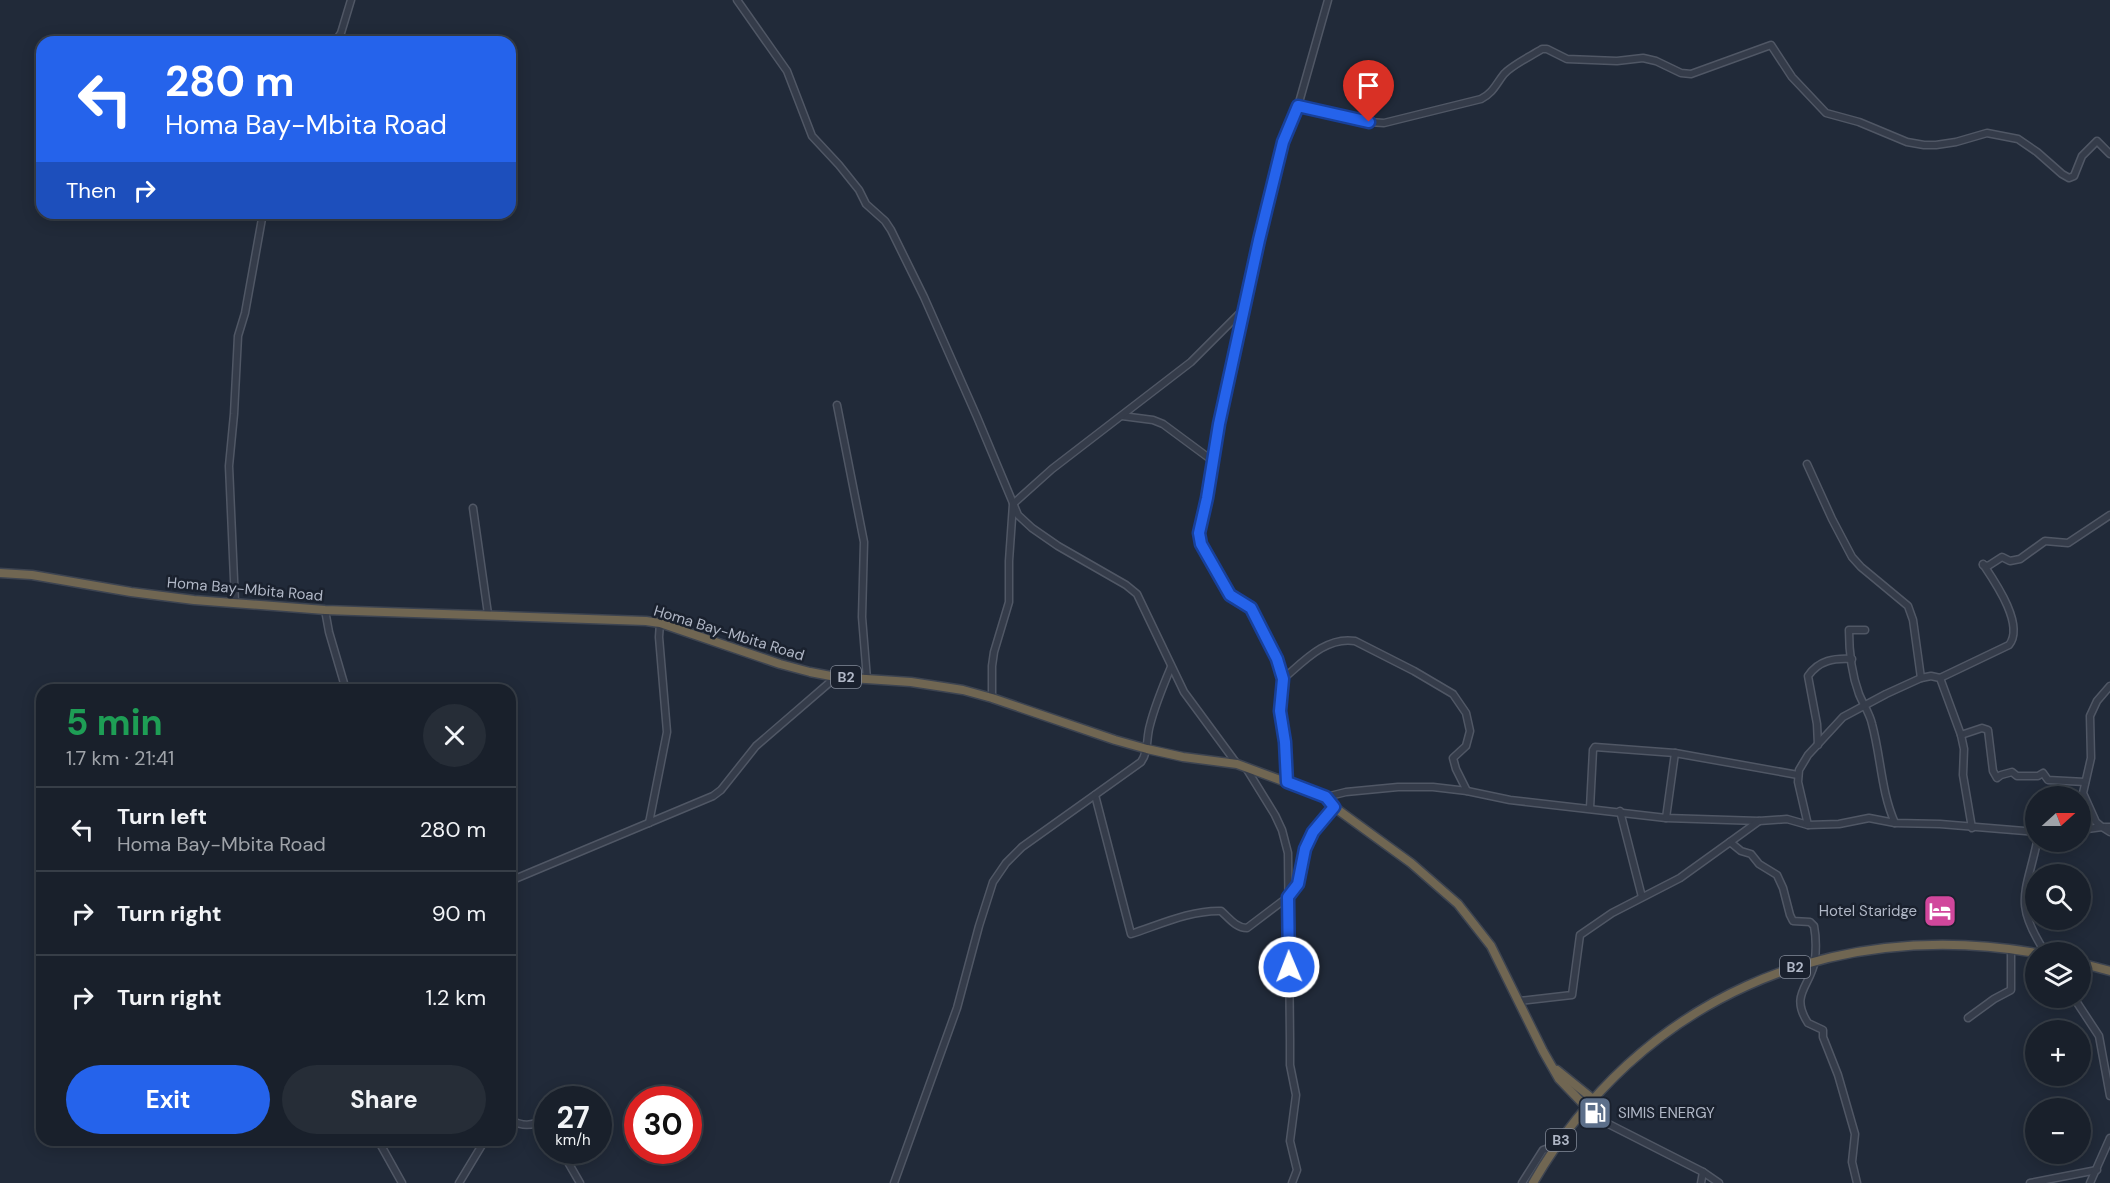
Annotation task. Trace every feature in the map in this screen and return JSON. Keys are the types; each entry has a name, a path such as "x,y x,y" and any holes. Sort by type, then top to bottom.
{"highway":[{"name":"Homa Bay-Mbita Road","path":"0,573 32,575 195,600 325,610 604,618 660,623 780,664 836,676 929,685 993,698 1147,749 1184,757 1237,764 1326,797"},
{"path":"1326,797 1334,807 1411,863 1458,904 1491,946 1543,1051 1563,1084 1584,1109"},
{"name":"B2","path":"1593,1099 1624,1068 1682,1021 1737,990 1815,961 1872,948 1901,945 1958,944 2025,951"},
{"path":"2091,966 2110,971"},
{"path":"1554,1068 1593,1099"},
{"name":"B3","path":"1533,1183 1557,1145 1593,1099"}],"street":[{"path":"339,36 351,0"},
{"path":"737,0 787,71 812,136 845,172 866,204 885,221 891,230 924,297 1018,514 1032,528 1058,546 1126,585 1137,594 1184,692 1237,764"},
{"path":"1287,782 1285,742 1280,711 1283,679 1277,659 1254,613 1248,605 1230,595 1199,538 1243,310 1276,167 1283,142 1298,106 1328,0"},
{"path":"1298,106 1369,122 1384,123 1480,99 1493,90 1504,73 1542,49 1547,49 1567,59 1617,61 1643,58 1656,61 1681,73 1691,74 1771,45 1792,77 1826,113 1859,122 1907,142 1936,145 1993,133 2024,141 2069,178 2074,176 2082,156 2096,142 2102,143 2110,154"},
{"path":"235,602 229,466 238,336 245,313 262,219"},
{"path":"993,698 994,652 1010,602 1009,561 1013,504 1052,469 1191,362 1243,310"},
{"path":"837,405 864,542 862,617 867,679"},
{"path":"1122,416 1153,420 1163,424 1213,461"},
{"path":"1807,464 1852,557 1860,567 1908,606 1913,620 1921,678"},
{"path":"474,508 488,614"},
{"path":"1808,825 1798,775 1801,766 1843,717 1921,678 1931,676 1940,678 2010,645 2015,635 2015,627 2005,602 1983,564 1988,566 2002,557 2010,561 2020,560 2045,541 2067,543 2109,517"},
{"path":"325,610 344,684"},
{"path":"649,823 667,732 660,657 660,623"},
{"path":"1865,630 1849,630 1852,659 1856,683 1871,721 1888,806 1895,823"},
{"path":"1283,679 1316,651 1336,641 1346,640 1355,642 1414,671 1453,694 1467,713 1470,731 1466,746 1453,758 1467,791"},
{"path":"1818,745 1809,676 1821,663 1835,658 1852,659"},
{"path":"894,1183 957,1008 993,882 1022,847 1141,762 1147,749 1149,728 1160,693 1172,667"},
{"path":"516,878 713,796 721,790 756,746 836,676"},
{"path":"1940,678 1964,748 1963,775 1972,828"},
{"path":"2110,686 2097,701 2090,716 2091,758 2083,793 2096,822 2110,832"},
{"path":"1961,735 1982,728 1988,730 1993,771 1997,778 2012,772 2017,776 2038,776 2043,773 2048,780 2085,782"},
{"path":"1590,808 1595,747 1675,753 1798,775"},
{"path":"1666,818 1675,753"},
{"path":"1246,768 1275,815 1288,853 1290,1065 1296,1095 1290,1141 1297,1170 1292,1183"},
{"path":"1326,797 1346,792 1433,787 1510,800 1666,818 1759,822 1787,819 1808,825 1839,824 1869,818 1895,823 2025,830"},
{"path":"1095,795 1131,934 1212,911 1221,911 1234,924 1247,928 1288,897 1298,884 1305,849 1313,832 1334,807"},
{"path":"1620,812 1642,897"},
{"path":"1519,1001 1572,995 1580,935 1612,913 1680,878 1759,822"},
{"path":"2091,828 2110,826"},
{"path":"1730,842 1741,851 1751,854 1759,864 1777,875 1784,888 1793,921 1810,922 1815,926 1815,961 1801,991 1800,1004 1808,1023 1823,1030 1823,1037 1838,1075 1855,1134 1852,1162 1857,1183"},
{"path":"2034,852 2024,894 2024,906 2038,942"},
{"path":"1968,1018 2011,990 2012,949"},
{"path":"2080,1008 2099,1036 2110,1096"},
{"path":"1584,1109 1703,1172 1719,1183"},
{"path":"516,1122 528,1125 534,1123"},
{"path":"2090,1183 2110,1138"},
{"path":"1522,1183 1543,1150 1557,1145"},
{"path":"381,1146 402,1183"},
{"path":"459,1183 481,1146"},
{"path":"569,1164 580,1183"},
{"path":"2030,1183 2097,1170"},
{"path":"1701,1183 1703,1172"}],"place":[{"name":"Hotel Staridge","path":"1940,911"},
{"name":"SIMIS ENERGY","path":"1595,1113"}],"route":[{"path":"1289,967 1288,897 1298,884 1305,849 1313,832 1334,807 1326,797 1287,782 1285,742 1280,711 1283,679 1277,659 1251,608 1230,595 1209,560 1201,544 1199,533 1243,310 1283,142 1298,106 1369,122"}]}
